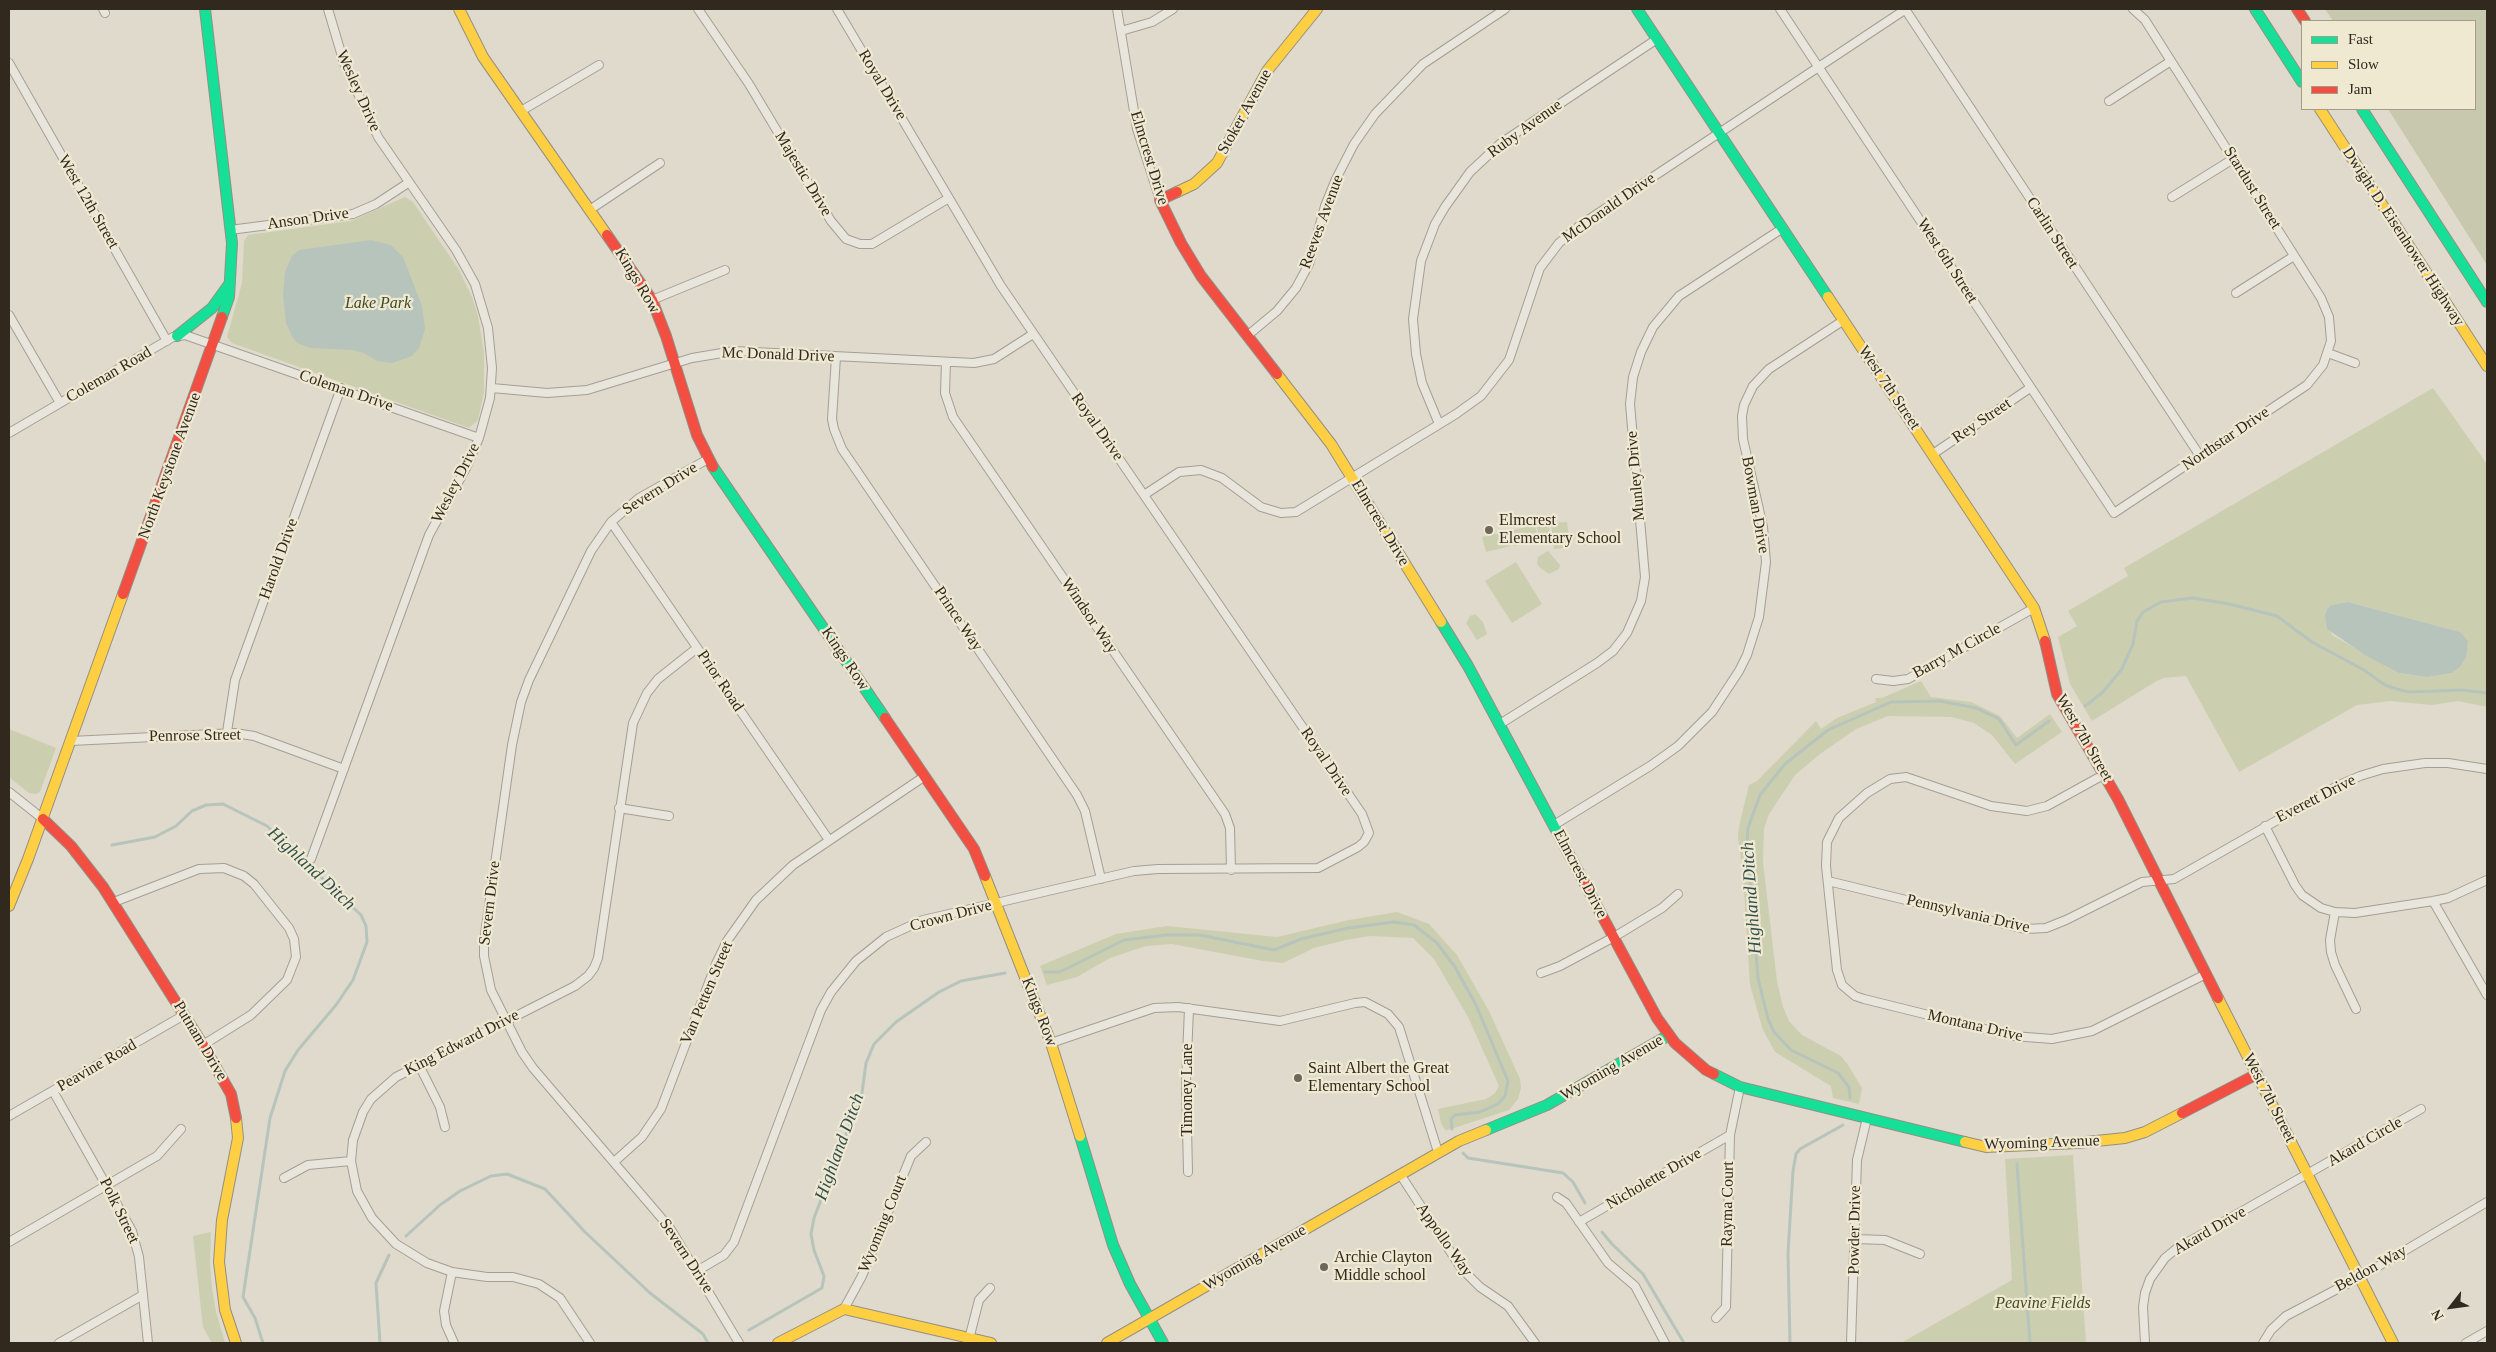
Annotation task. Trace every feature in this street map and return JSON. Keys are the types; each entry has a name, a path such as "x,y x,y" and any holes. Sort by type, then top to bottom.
{"main road":[{"name":"North Keystone Avenue","path":"9,906 43,819 226,310 232,254 205,9"},
{"name":"Kings Row","path":"459,9 483,57 652,300 675,364 697,435 708,459 974,849 998,904 1051,1043 1112,1245 1130,1284 1163,1343"},
{"name":"Stoker Avenue","path":"1160,200 1194,184 1217,163 1226,150 1245,109 1267,71 1282,50 1317,9"},
{"name":"West 7th Street","path":"1638,9 2034,608 2042,628 2057,694 2105,774 2393,1343"},
{"path":"2255,9 2301,80"},
{"path":"2297,9 2304,20"},
{"name":"Dwight D. Eisenhower Highway","path":"2321,110 2487,366"},
{"path":"2363,110 2487,302"},
{"name":"Elmcrest Drive","path":"1160,200 1181,243 1201,276 1319,427 1353,478 1500,724 1614,937 1669,1035"},
{"path":"177,336 212,308 230,282"},
{"name":"Putnam Drive","path":"43,819 80,856 114,902 203,1045 231,1094 238,1127 236,1160 222,1220 219,1249 222,1296 236,1343"},
{"name":"Wyoming Avenue","path":"1107,1343 1438,1152 1472,1135 1522,1117 1548,1105 1669,1035 1680,1049 1706,1070 1740,1087 1986,1147 2113,1141 2145,1132 2257,1074"},
{"path":"778,1343 819,1320 844,1310 877,1315 968,1340 991,1343"}],"street":[{"name":"Wesley Drive","path":"312,859 429,535 441,510 466,468 479,438 492,388 492,351 488,328 475,284 456,250 378,137 336,42 328,9"},
{"name":"Majestic Drive","path":"698,9 749,84 831,221 846,238 864,245 877,242 949,198"},
{"name":"Royal Drive","path":"837,9 1001,286 1362,814 1368,824 1368,837"},
{"name":"Elmcrest Drive","path":"1117,9 1137,129 1160,200"},
{"path":"1120,32 1152,22 1173,9"},
{"name":"Reeves Avenue","path":"1247,336 1277,310 1296,288 1309,264 1325,206 1336,179 1354,144 1375,114 1423,64 1504,9"},
{"name":"West 6th Street","path":"1780,9 2114,514"},
{"name":"McDonald Drive","path":"1144,495 1179,472 1201,470 1222,478 1261,507 1272,512 1289,513 1303,509 1439,424 1481,396 1501,373 1516,346 1540,268 1559,243 1578,226 1720,134 1905,9"},
{"name":"Carlin Street","path":"1905,9 2200,456"},
{"name":"Stardust Street","path":"2133,9 2144,20 2321,298 2329,316 2331,341 2328,353"},
{"name":"Ruby Avenue","path":"1439,424 1420,376 1413,319 1421,260 1440,215 1466,177 1501,143 1657,39"},
{"path":"2109,101 2171,62"},
{"name":"West 12th Street","path":"9,63 167,341"},
{"path":"521,111 599,64"},
{"path":"2172,197 2233,159"},
{"path":"591,210 660,163"},
{"name":"Anson Drive","path":"230,230 348,215 376,204 408,183"},
{"name":"Munley Drive","path":"1500,724 1597,663 1613,651 1627,634 1641,601 1645,577 1630,404 1633,377 1641,352 1653,327 1679,296 1783,228"},
{"path":"2236,293 2294,256"},
{"path":"652,300 725,270"},
{"path":"9,315 60,403"},
{"name":"Bowman Drive","path":"1554,825 1650,766 1678,746 1712,712 1739,671 1747,655 1759,617 1766,562 1763,527 1743,440 1742,416 1744,405 1753,386 1769,369 1844,320"},
{"name":"Mc Donald Drive","path":"492,388 547,393 573,392 611,385 709,354 734,350 974,363 994,359 1033,334"},
{"path":"177,336 191,336 212,345"},
{"name":"Coleman Road","path":"9,432 177,336"},
{"name":"Coleman Drive","path":"212,345 341,388 479,438"},
{"path":"2328,353 2355,363"},
{"name":"Northstar Drive","path":"2114,514 2307,385 2316,376 2328,353"},
{"name":"Prince Way","path":"836,357 832,419 842,449 1077,795 1085,811 1101,879"},
{"name":"Windsor Way","path":"946,362 945,393 952,416 1225,814 1230,828 1231,870"},
{"name":"Harold Drive","path":"227,732 235,680 341,388"},
{"name":"Rey Street","path":"1933,454 2030,388"},
{"name":"Severn Drive","path":"708,459 639,498 611,522 591,550 530,680 515,728 484,940 486,973 491,990 533,1068 670,1228 739,1343"},
{"name":"Prior Road","path":"611,522 829,840"},
{"name":"Barry M Circle","path":"1876,679 1893,681 1908,679 2034,608"},
{"name":"King Edward Drive","path":"590,1343 560,1298 539,1284 513,1277 487,1277 452,1272 411,1255 383,1232 372,1218 356,1191 351,1161 357,1125 371,1099 396,1077 575,986 588,976 594,968 598,958 629,738 639,707 658,679 697,648"},
{"name":"Penrose Street","path":"71,741 227,732 254,736 344,769"},
{"name":"Everett Drive","path":"2159,881 2174,879 2339,785 2383,769 2425,763 2448,763 2487,769"},
{"name":"Montana Drive","path":"2105,774 2053,803 2027,811 1992,806 1914,778 1890,779 1867,793 1845,810 1829,833 1825,852 1837,970 1842,984 1848,991 1864,999 2003,1034 2039,1039 2079,1034 2105,1024 2206,974"},
{"name":"Van Petten Street","path":"614,1162 642,1137 661,1109 716,964 740,920 773,882 829,840 925,776"},
{"name":"Putnam Drive","path":"9,792 43,819"},
{"path":"619,808 669,816"},
{"path":"2265,826 2302,895 2321,908 2335,912 2355,913 2433,902 2448,898 2487,880"},
{"name":"Crown Drive","path":"697,1271 724,1255 734,1242 821,1010 843,975 870,948 904,928 923,920 1145,869 1318,868 1346,855 1368,837"},
{"path":"114,902 199,870 224,868 244,876 254,884 289,928 294,939 296,957 287,980 251,1015 203,1045"},
{"name":"Pennsylvania Drive","path":"1828,881 2013,926 2035,929 2062,922 2142,882 2159,881"},
{"path":"1541,973 1560,966 1614,937 1662,908 1678,894"},
{"path":"2433,902 2487,995"},
{"path":"2335,912 2330,940 2331,952 2334,965 2356,1009"},
{"path":"1051,1043 1154,1008 1189,1008 1280,1021 1355,1002 1365,1002 1382,1009 1393,1020 1401,1034 1438,1152"},
{"name":"Timoney Lane","path":"1188,1172 1186,1082 1189,1008"},
{"name":"Peavine Road","path":"9,1116 184,1015"},
{"path":"419,1065 440,1107 445,1127"},
{"name":"Rayma Court","path":"1716,1318 1726,1307 1730,1135 1740,1087"},
{"name":"Polk Street","path":"53,1091 129,1226 136,1245 148,1343"},
{"name":"Akard Circle","path":"2308,1175 2421,1109"},
{"name":"Powder Drive","path":"1851,1343 1857,1160 1867,1118"},
{"path":"9,1242 157,1156 181,1129"},
{"name":"Nicholette Drive","path":"1579,1222 1730,1135"},
{"name":"Wyoming Court","path":"844,1310 862,1276 911,1156 926,1142"},
{"path":"284,1178 308,1165 351,1161"},
{"name":"Appollo Way","path":"1400,1174 1460,1268 1480,1287 1508,1306 1535,1343"},
{"name":"Akard Drive","path":"2145,1343 2143,1307 2145,1293 2150,1279 2165,1258 2176,1249 2308,1175"},
{"path":"1557,1197 1566,1203 1608,1263 1635,1286 1665,1343"},
{"name":"Beldon Way","path":"2263,1343 2279,1321 2360,1277 2487,1202"},
{"path":"1855,1239 1884,1240 1920,1254"},
{"path":"452,1272 444,1312 446,1325 454,1343"},
{"path":"968,1340 979,1300 990,1288"},
{"path":"58,1343 143,1295"},
{"path":"2466,1343 2487,1331"}],"green space":[{"path":"2325,9 2487,9 2487,265 2389,110 2476,110 2476,20 2332,20"},
{"name":"Lake Park","path":"405,197 413,202 459,270 472,297 478,316 484,353 484,392 478,420 469,428 232,343 227,337 242,283 244,241 248,235 351,221"},
{"path":"2433,388 2487,464 2487,707 2458,701 2431,705 2390,701 2357,705 2239,772 2186,676 2163,678 2092,721 2070,684 2058,637 2077,626 2068,611 2128,576 2124,568","holes":["2348,602 2460,632 2466,658 2460,667 2452,673 2427,677 2399,673 2332,635 2325,615 2331,605"]},
{"path":"1548,522 1551,537 1540,540 1536,525"},
{"path":"1567,522 1570,547 1554,549 1551,523"},
{"path":"1535,525 1538,540 1513,546 1509,531"},
{"path":"1508,531 1511,546 1486,552 1482,537"},
{"path":"1548,551 1560,565 1559,569 1549,574 1539,567 1537,563 1538,557"},
{"path":"1516,562 1542,604 1512,623 1485,581"},
{"path":"1475,614 1483,622 1487,634 1477,640 1466,623 1470,616"},
{"path":"1921,681 1931,697 1971,702 2000,716 2017,738 2050,714 2062,732 2015,764 1992,735 1974,723 1952,717 1888,716 1856,729 1820,754 1795,775 1769,814 1764,829 1763,862 1777,981 1783,1007 1789,1021 1802,1035 1841,1056 1862,1088 1859,1104 1833,1098 1831,1086 1775,1052 1763,1030 1750,985 1743,874 1738,838 1739,826 1749,785 1757,781 1816,721 1821,729 1837,718 1876,702 1875,698 1882,698"},
{"path":"9,729 56,748 40,792 36,794 29,793 9,777"},
{"path":"1397,912 1429,924 1457,955 1489,1011 1520,1079 1521,1088 1518,1099 1509,1110 1448,1130 1445,1130 1441,1123 1438,1109 1486,1099 1495,1093 1499,1086 1468,1017 1434,959 1413,938 1370,936 1346,940 1314,948 1283,963 1172,944 1146,946 1110,958 1077,977 1047,985 1040,966 1116,934 1167,926 1277,937 1349,920"},
{"name":"Peavine Fields","path":"2073,1155 2086,1343 1901,1343 2012,1280 2005,1159"},
{"path":"211,1232 210,1265 212,1288 216,1312 225,1343 212,1343 203,1327 193,1236"}],"shaded area":[{"path":"371,240 391,245 403,257 422,306 425,329 419,348 412,356 392,363 377,361 364,353 352,350 311,348 297,343 286,323 283,295 285,272 292,256 299,250"},
{"path":"2348,602 2460,632 2468,641 2466,658 2460,667 2452,673 2427,677 2399,673 2365,655 2327,629 2325,615 2327,609 2331,605"}],"waterway":[{"path":"2085,706 2102,693 2122,669 2133,644 2137,621 2143,612 2161,602 2193,598 2229,604 2277,616 2312,642 2364,670 2385,685 2397,689 2409,692 2462,690 2487,693"},
{"name":"Highland Ditch","path":"1850,1098 1849,1087 1838,1073 1791,1050 1774,1032 1768,1019 1758,978 1747,843 1748,828 1760,795 1785,764 1828,730 1891,702 1940,701 1976,708 1999,719 2016,745 2049,721"},
{"name":"Highland Ditch","path":"112,845 155,837 176,826 192,811 206,805 223,804 267,826 361,915 366,926 367,942 353,980 336,1005 298,1050 285,1071 270,1118 243,1297 255,1318 263,1343"},
{"name":"Highland Ditch","path":"1045,972 1059,972 1124,940 1166,935 1200,935 1274,950 1301,939 1348,928 1394,922 1414,925 1437,943 1455,967 1476,1005 1508,1081 1505,1096 1498,1104 1480,1112 1455,1115 1451,1119 1452,1129"},
{"name":"Highland Ditch","path":"749,1330 822,1288 824,1276 814,1250 811,1234 814,1218 862,1093 866,1063 874,1044 896,1022 939,992 961,981 1005,973"},
{"name":"Highland Ditch","path":"1790,1343 1788,1253 1793,1171 1796,1154 1800,1149 1843,1125"},
{"name":"Highland Ditch","path":"1463,1153 1468,1158 1563,1173 1573,1182 1585,1203"},
{"path":"2017,1164 2030,1343"},
{"name":"Highland Ditch","path":"406,1236 440,1205 460,1191 491,1176 507,1174 545,1189 585,1232 650,1293 703,1334 708,1343"},
{"name":"Highland Ditch","path":"1602,1232 1643,1274 1684,1343"},
{"name":"Highland Ditch","path":"380,1343 376,1283 389,1255"}],"traffic: fast":[{"path":"205,9 232,243 229,297 222,317"},
{"path":"1637,9 1828,297"},
{"path":"2255,9 2301,80"},
{"path":"2363,110 2487,302"},
{"path":"177,336 212,308 230,283"},
{"path":"713,467 885,718"},
{"path":"1441,622 1468,666 1571,858"},
{"path":"1486,1130 1547,1105 1669,1035"},
{"path":"1714,1074 1740,1087 1965,1142"},
{"path":"1080,1136 1113,1245 1130,1284 1163,1343"}],"traffic: slow":[{"path":"459,9 483,57 607,235"},
{"path":"1177,192 1194,184 1217,163 1267,71 1317,9"},
{"path":"2321,110 2487,366"},
{"path":"1828,297 2034,608 2045,641"},
{"path":"1277,374 1331,444 1441,622"},
{"path":"9,906 28,859 123,594"},
{"path":"985,876 1051,1043 1080,1136"},
{"path":"2218,998 2393,1343"},
{"path":"1965,1142 1986,1147 2077,1143 2125,1138 2145,1132 2182,1113"},
{"path":"236,1118 238,1138 222,1220 219,1262 225,1310 236,1343"},
{"path":"1107,1343 1459,1141 1486,1130"},
{"path":"778,1343 844,1309 991,1343"}],"traffic: jam":[{"path":"2297,9 2304,20"},
{"path":"1177,192 1160,200 1181,243 1201,276 1277,374"},
{"path":"607,235 652,300 666,336 697,435 713,467"},
{"path":"123,594 222,317"},
{"path":"2045,641 2057,694 2118,799 2218,998"},
{"path":"885,718 974,849 985,876"},
{"path":"43,819 71,846 103,887 203,1045 231,1094 236,1118"},
{"path":"1571,858 1657,1018 1675,1043 1706,1070 1714,1074"},
{"path":"2182,1113 2257,1074"}],"place":[{"name":"Elmcrest Elementary School","path":"1489,530"},
{"name":"Saint Albert the Great Elementary School","path":"1298,1078"},
{"name":"Archie Clayton Middle school","path":"1324,1267"}]}
